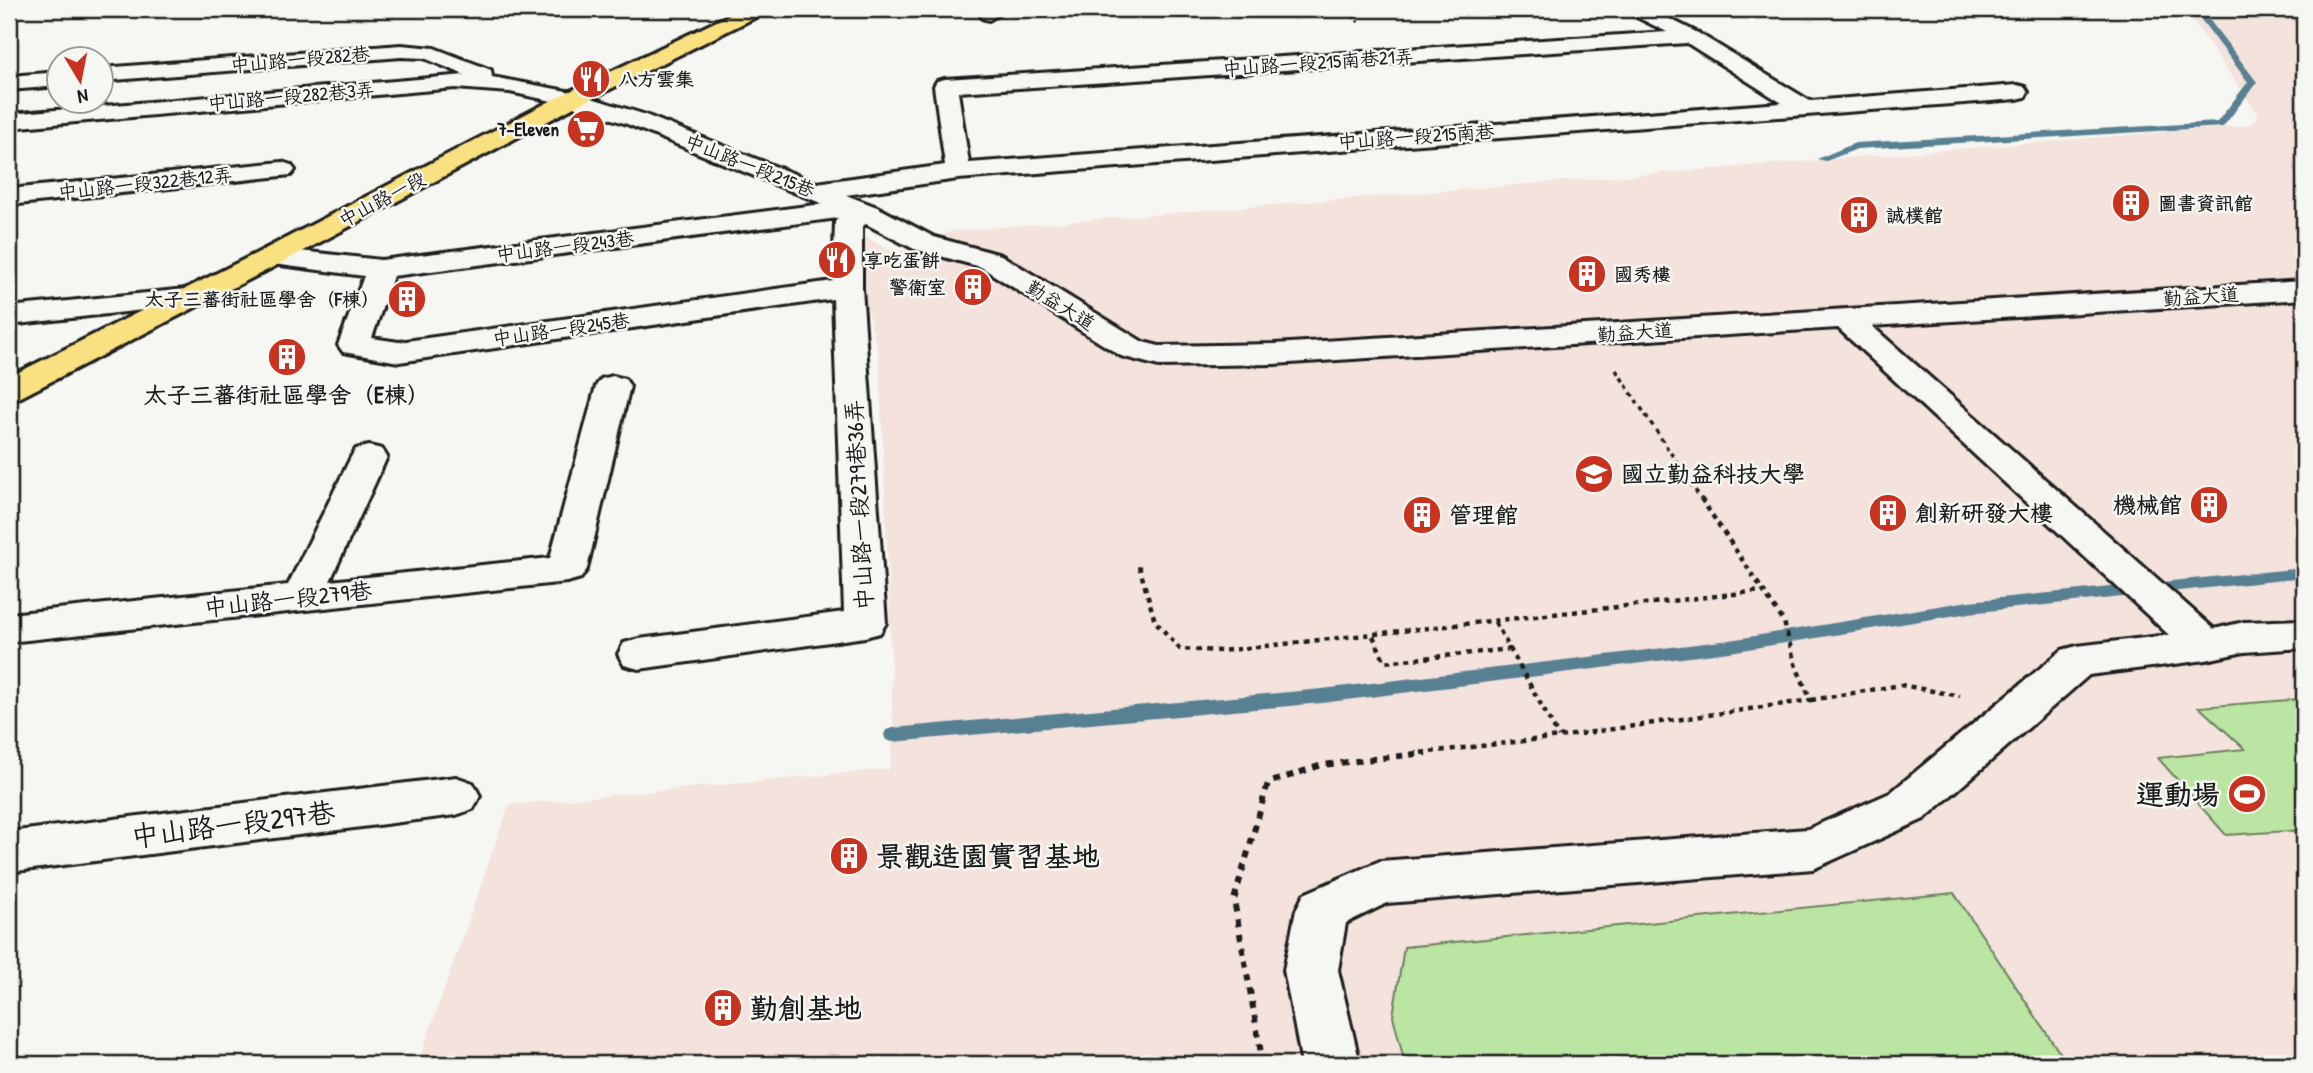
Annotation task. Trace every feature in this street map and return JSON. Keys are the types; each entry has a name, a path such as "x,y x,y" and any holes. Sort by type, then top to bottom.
{"main road":[{"name":"中山路一段","path":"9,390 273,256 572,99 757,9"}],"street":[{"path":"1636,9 1691,37 1806,108"},
{"name":"中山路一段215南巷21弄","path":"958,171 945,87 1691,37"},
{"name":"中山路一段282巷","path":"116,74 401,51 427,52 480,73 493,82"},
{"path":"118,112 146,71"},
{"path":"9,83 46,80"},
{"name":"中山路一段282巷3弄","path":"9,121 455,81 493,82 572,99"},
{"name":"中山路一段215南巷","path":"816,191 958,171 2017,92"},
{"name":"中山路一段215巷","path":"572,99 635,119 816,191 924,243"},
{"name":"中山路一段322巷12弄","path":"9,197 282,170"},
{"name":"中山路一段243巷","path":"273,256 381,270 862,211"},
{"name":"中山路一段279巷36弄","path":"639,654 866,623 847,288 849,222 862,211"},
{"name":"勤益大道","path":"924,243 990,261 1132,349 1159,356 1274,355 2304,290"},
{"name":"中山路一段245巷","path":"381,270 354,345 399,352 847,288"},
{"path":"9,316 186,298"},
{"path":"1846,319 2206,645"},
{"name":"中山路一段279巷","path":"9,628 567,569 613,386"},
{"path":"302,598 369,457"},
{"path":"1331,1064 1311,970 1322,910 1380,882 1813,849 1907,806 2077,661 2206,645 2244,636 2304,634"},
{"name":"中山路一段297巷","path":"9,852 456,796"}],"path":[{"path":"1287,9 1295,19"},
{"path":"1611,364 1784,622 1795,664 1811,700"},
{"path":"1139,566 1155,621 1180,649 1221,651 1373,636 1761,590"},
{"path":"1495,622 1559,737"},
{"path":"1373,636 1385,662 1511,649"},
{"path":"1263,1064 1234,900 1268,783 1322,765 1559,737 1900,685 1960,696"}],"shaded area":[{"name":"國立勤益科技大學","path":"2184,9 2304,9 2304,1064 418,1064 509,805 890,769 893,735 879,357 857,263 862,235 896,254 952,231 2250,125 2259,115"}],"green space":[{"name":"運動場","path":"2304,699 2304,830 2226,835 2158,758 2245,749 2199,707"},
{"path":"1954,893 2067,1064 1405,1064 1393,1016 1404,947"}],"waterway":[{"path":"1822,159 1855,146 2220,125 2253,82 2197,9"},
{"path":"893,735 1322,696 1730,646 1969,607 2304,573"}],"place":[{"name":"八方雲集","path":"591,79"},
{"name":"7-Eleven","path":"586,129"},
{"name":"圖書資訊館","path":"2131,203"},
{"name":"誠樸館","path":"1859,215"},
{"name":"享吃蛋餅","path":"837,260"},
{"name":"國秀樓","path":"1587,274"},
{"name":"警衛室","path":"973,287"},
{"name":"太子三蕃街社區學舍（F棟）","path":"407,299"},
{"name":"太子三蕃街社區學舍（E棟）","path":"287,357"},
{"name":"國立勤益科技大學","path":"1594,474"},
{"name":"機械館","path":"2209,505"},
{"name":"創新研發大樓","path":"1888,513"},
{"name":"管理館","path":"1422,515"},
{"name":"運動場","path":"2247,794"},
{"name":"景觀造園實習基地","path":"849,856"},
{"name":"勤創基地","path":"723,1008"}]}
